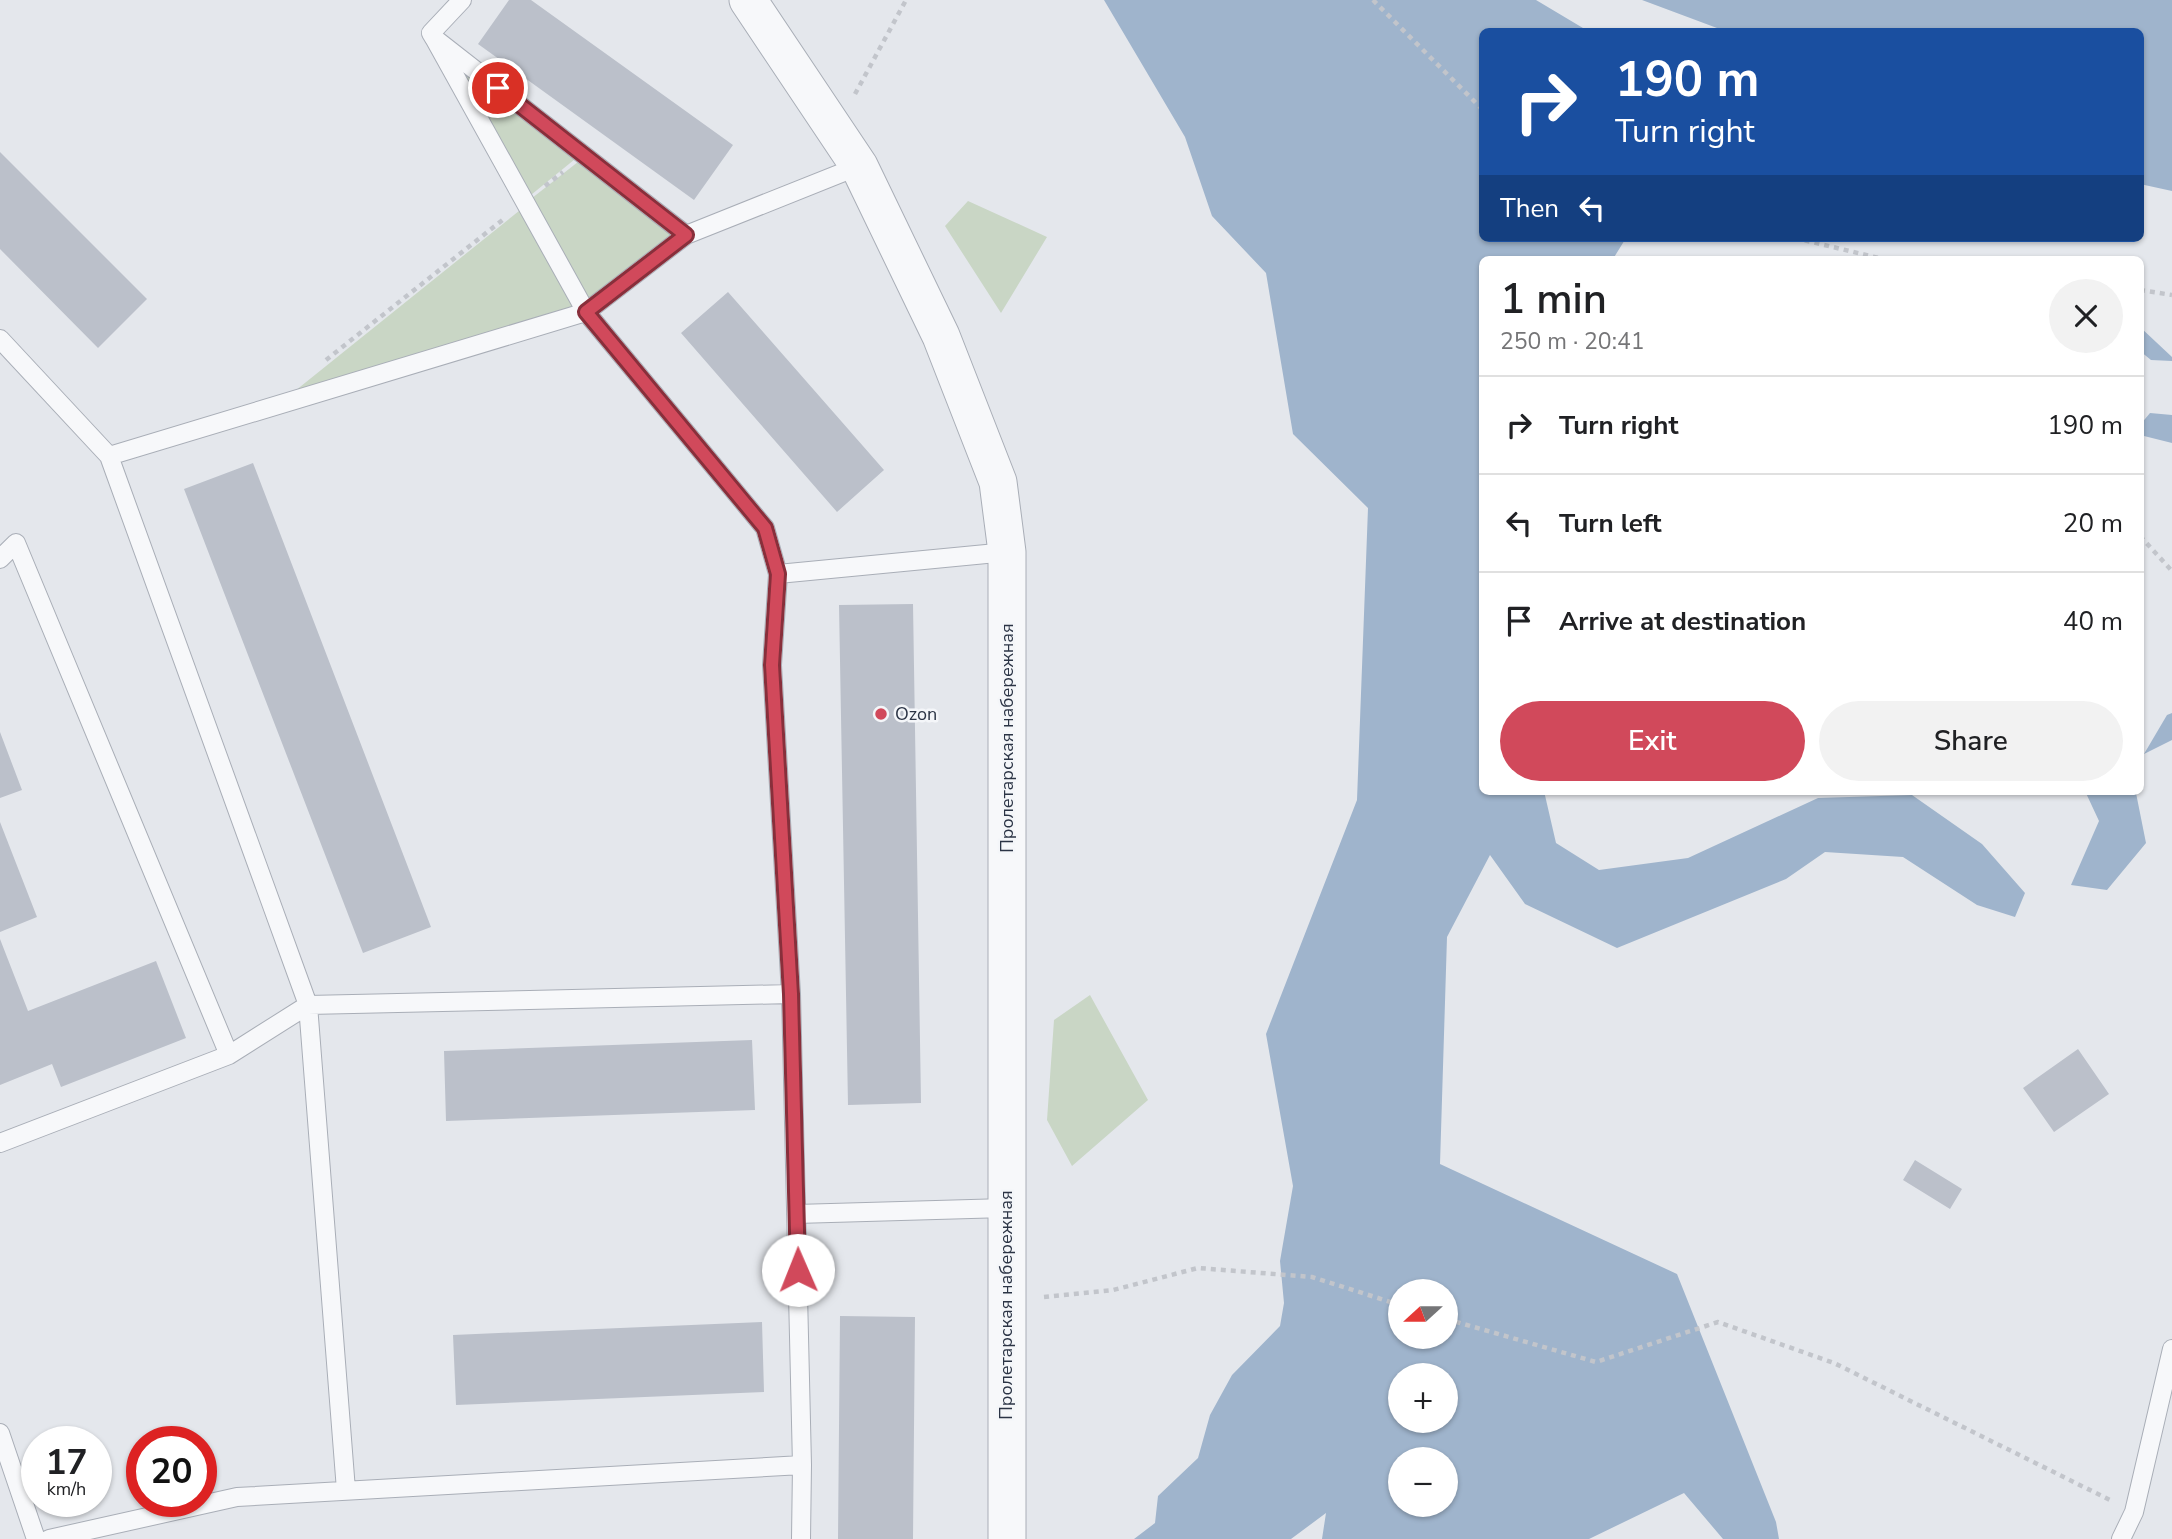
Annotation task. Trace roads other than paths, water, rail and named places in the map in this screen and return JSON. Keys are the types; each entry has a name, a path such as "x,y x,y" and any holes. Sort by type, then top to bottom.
{"street":[{"name":"Пролетарская набережная","path":"748,0 859,166 941,336 998,482 1007,552 1007,1539"}],"lane":[{"path":"462,0 431,33 586,312 765,528 778,574 772,665 791,994 802,1465 801,1539"},
{"path":"434,38 686,235"},
{"path":"109,456 586,312 686,235 859,166"},
{"path":"0,339 109,456 308,1005 346,1490"},
{"path":"0,559 16,543 229,1055"},
{"path":"778,574 1007,552"},
{"path":"0,1143 229,1055 308,1005 791,994"},
{"path":"796,1214 1006,1208"},
{"path":"2121,1539 2134,1512 2172,1349"},
{"path":"0,1433 36,1539"},
{"path":"49,1539 237,1497 802,1465"}],"water":[{"path":"1104,0 1536,0 1583,28 1479,28 1479,242 1624,242 1615,256 1479,256 1479,795 1545,795 1556,843 1599,870 1688,858 1818,798 1912,795 1982,844 2025,893 2015,917 1977,905 1903,857 1825,852 1786,879 1617,948 1525,904 1490,855 1447,937 1440,1164 1677,1274 1776,1522 1779,1539 1723,1539 1684,1493 1589,1539 1322,1539 1326,1513 1291,1539 1134,1539 1155,1523 1158,1496 1198,1458 1210,1415 1232,1375 1280,1326 1284,1303 1280,1261 1293,1186 1266,1034 1357,800 1368,508 1293,434 1266,273 1212,216 1185,137"},
{"path":"1642,0 2172,0 2172,191 2144,185 2144,28 1717,28"},
{"path":"2144,331 2172,357 2172,361 2151,360 2144,354"},
{"path":"2150,413 2172,415 2172,443 2144,436 2144,420"},
{"path":"2172,713 2172,740 2144,754 2167,715"},
{"path":"2087,795 2136,795 2146,843 2107,890 2071,885 2099,821"}],"place":[{"name":"Ozon","path":"881,714"}]}
